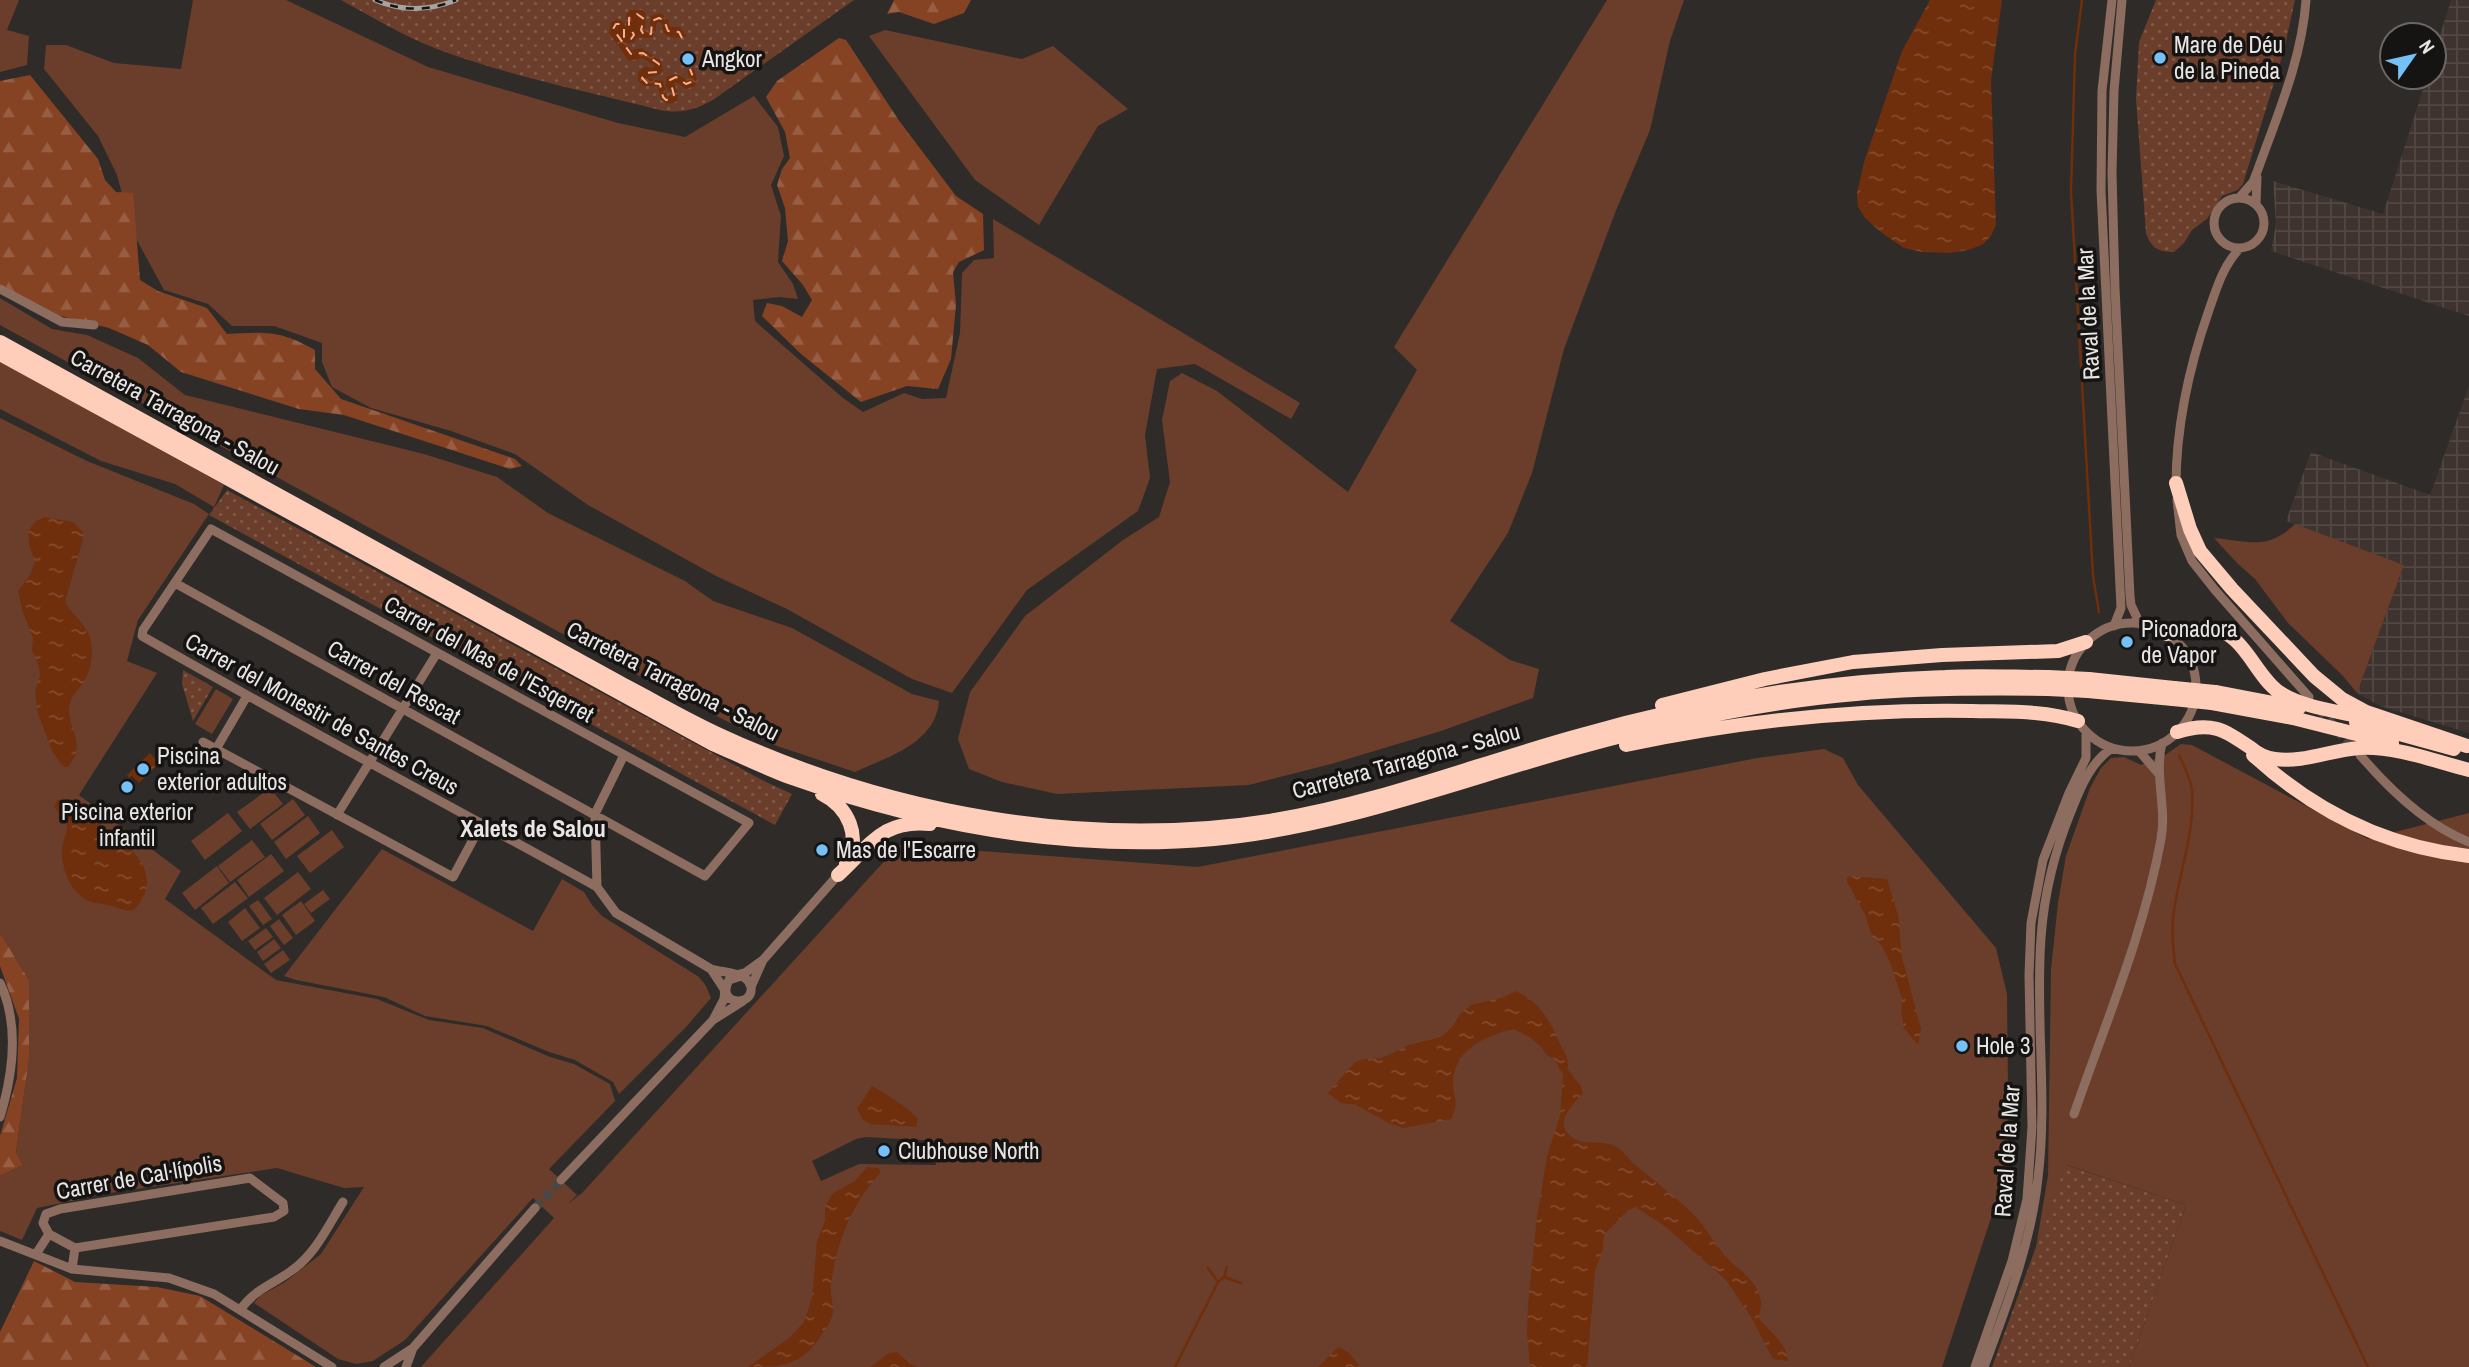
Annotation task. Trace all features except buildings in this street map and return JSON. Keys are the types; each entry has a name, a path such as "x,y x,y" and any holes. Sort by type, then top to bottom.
{"highway":[{"name":"Carretera Tarragona - Salou","path":"0,342 622,684 719,734 853,787 967,814 1060,827 1123,830 1212,827 1276,819 1367,799 1575,736 1677,711 1767,694 1857,682 1933,677 2089,685 2213,698"},
{"name":"Carretera Tarragona - Salou","path":"0,354 713,744 786,776 881,806 1007,831 1058,839 1122,842 1212,839 1278,831 1371,810 1590,745 1680,722 1769,704 1856,694 2048,683"},
{"path":"2176,482 2186,519 2200,551 2314,676 2342,699 2367,712 2468,748"},
{"path":"2166,634 2199,629 2218,630 2239,644 2264,678 2289,697 2468,748"},
{"path":"1461,771 1573,731 1765,679 1866,661 2058,651 2087,642"},
{"path":"2213,698 2318,712 2468,748"},
{"path":"2213,698 2469,765"},
{"path":"1474,780 1671,735 1790,719 1919,710 2048,713 2082,726"},
{"path":"2177,732 2198,726 2211,727 2229,733 2257,753 2275,759 2305,758 2344,749 2377,748 2469,770"},
{"path":"2229,733 2296,791 2344,819 2397,842 2469,856"},
{"path":"786,776 834,800 845,811 853,834 853,849 838,875"},
{"path":"838,875 874,840 898,825 926,824 984,833 1007,831"}],"street":[{"name":"Raval de la Mar","path":"2112,0 2102,91 2101,190 2121,608 2114,626"},
{"name":"Raval de la Mar","path":"2122,0 2114,91 2112,173 2115,288 2130,596 2140,624"},
{"path":"2239,198 2258,172 2299,49 2306,0"},
{"path":"2258,172 2256,204 2263,215 2263,230 2255,243 2241,248 2222,273 2189,373 2179,433 2176,482 2180,535 2192,561 2309,697"},
{"path":"2222,273 2222,241 2216,230 2215,217 2221,205 2233,199 2239,198 2256,204"},
{"path":"2222,241 2241,248"},
{"path":"0,289 62,322 94,325"},
{"name":"Carrer del Mas de l'Esqerret","path":"175,583 211,528 749,823"},
{"name":"Carrer del Monestir de Santes Creus","path":"175,583 142,636 597,887"},
{"name":"Carrer del Rescat","path":"175,583 705,876 749,823"},
{"path":"2140,624 2166,634 2180,646 2187,657 2195,680 2191,711 2177,732 2162,743 2139,751 2112,748 2098,741 2082,726 2070,705 2068,680 2073,662 2087,642 2099,632 2114,626 2140,624"},
{"path":"337,816 437,653"},
{"path":"216,749 247,696"},
{"name":"Raval de la Mar","path":"1975,1367 2012,1261 2027,1199 2032,1127 2029,975 2031,923 2043,860 2069,793 2087,758 2082,726"},
{"path":"203,742 453,877 482,823"},
{"path":"2074,1114 2146,905 2162,836 2162,791 2159,774 2162,743"},
{"name":"Raval de la Mar","path":"1984,1367 2024,1253 2039,1177 2042,1119 2040,938 2045,896 2062,832 2075,801 2095,762 2112,748"},
{"path":"2139,751 2159,774"},
{"path":"624,755 595,814 597,887 615,913 711,969 748,980 751,987"},
{"path":"2360,755 2408,803 2445,830 2469,842"},
{"path":"713,1020 724,999 725,990 737,976 763,960 838,875"},
{"path":"561,1180 713,1020 749,995 763,960"},
{"path":"711,969 731,999 743,1001"},
{"path":"0,983 12,1020 12,1059 7,1094 0,1117"},
{"name":"Carrer de Cal·lípolis","path":"250,1178 283,1203 285,1210 275,1217 75,1248 49,1234 43,1223 46,1214 60,1209 250,1178"},
{"path":"240,1310 251,1295 293,1270 316,1247 343,1202"},
{"path":"384,1367 413,1348 535,1208"},
{"name":"Carrer de Cal·lípolis","path":"36,1254 49,1234"},
{"path":"0,1241 72,1269 169,1278 214,1294 332,1367"},
{"path":"72,1269 75,1248"},
{"path":"406,1367 413,1348"}],"shaded area":[{"path":"0,0 19,0 7,30 29,36 27,65 0,72"},
{"path":"193,0 286,0 428,67 618,123 685,137 754,96 778,127 784,156 771,185 781,216 778,262 793,284 798,299 779,297 753,300 755,321 843,398 863,412 904,393 922,399 946,398 960,333 962,273 974,260 994,258 993,219 1300,403 1291,419 1195,364 1157,369 1145,435 1150,478 1138,511 1027,590 952,693 912,679 787,609 716,576 588,505 515,454 451,431 371,408 332,387 322,362 322,343 274,326 232,326 208,304 164,290 132,231 117,175 98,136 44,69 46,45 66,45 114,63 181,69"},
{"path":"341,0 854,0 713,100 694,109 675,112 464,59 412,38"},
{"path":"1607,0 1684,0 1670,41 1650,130 1615,213 1564,349 1532,473 1508,533 1450,621 1510,660 1539,669 1533,698 1441,731 1249,785 1057,794 1002,782 969,769 958,739 970,692 1025,616 1123,540 1159,517 1170,482 1162,420 1170,381 1182,373 1217,391 1348,492 1417,370 1394,347"},
{"path":"2156,0 2295,0 2284,50 2243,184 2238,190 2222,196 2207,219 2192,230 2174,252 2156,248 2146,233 2136,99 2139,42"},
{"path":"2451,0 2469,0 2469,316 2271,251 2276,224 2273,181 2383,214 2423,91 2448,91 2448,21 2444,21"},
{"path":"885,30 1022,59 1053,46 1128,109 1098,126 1039,225 975,180 869,36"},
{"path":"0,298 52,329 87,335 138,358 185,395 424,454 497,477 548,513 685,581 713,601 792,628 912,694 939,701 936,715 929,728 908,747 855,772 774,745 663,689 0,325"},
{"path":"0,361 224,485 214,507 175,484 101,461 0,409"},
{"path":"2469,386 2469,733 2380,706 2357,693 2404,565 2286,521 2311,452 2430,495"},
{"path":"0,418 87,461 194,504 209,514 138,620 127,661 157,673 79,795 181,871 165,899 276,980 377,999 429,1020 483,1028 550,1057 574,1064 610,1084 615,1101 549,1169 577,1195 567,1205 583,1192 899,845 1198,867 1757,758 1824,749 1843,758 1858,785 1996,948 2007,994 2009,1172 1992,1215 1942,1367 421,1367 554,1218 533,1198 405,1340 373,1361 356,1364 338,1359 254,1303 260,1296 285,1282 321,1254 364,1187 344,1188 277,1168 110,1193 37,1208 22,1240 0,1231 0,1176 23,1165 16,1152 29,1059 29,980 0,933","holes":["866,1137 937,1141 936,1165 859,1164 821,1181 812,1161 856,1139"]},
{"path":"227,490 792,794 775,825 209,515"},
{"path":"2295,524 2404,565 2357,693 2288,623 2255,579 2214,538 2266,541"},
{"path":"183,670 213,687 193,721 182,684"},
{"path":"216,689 233,699 212,734 195,724"},
{"path":"2181,744 2192,745 2368,839 2469,813 2469,1367 2129,1367 2186,1205 2067,1165 2036,1247 2048,1175 2051,969 2066,856 2090,788 2101,768 2111,758 2124,757 2141,765 2165,755"},
{"path":"270,788 283,804 250,829 237,812"},
{"path":"293,799 305,815 272,840 260,824"},
{"path":"228,813 242,831 205,860 191,841"},
{"path":"308,816 320,833 286,859 274,842"},
{"path":"332,830 344,847 310,873 297,856"},
{"path":"252,840 265,857 230,882 218,866"},
{"path":"382,849 533,931 562,879 584,892 602,916 699,977 711,998 619,1094 613,1082 575,1060 487,1026 425,1016 384,997 284,976"},
{"path":"271,854 284,871 249,897 237,880"},
{"path":"217,866 229,883 195,910 182,893"},
{"path":"298,872 311,889 277,915 264,898"},
{"path":"235,882 248,898 213,924 201,908"},
{"path":"323,890 330,899 311,913 304,904"},
{"path":"258,900 272,919 263,925 249,906"},
{"path":"301,901 315,921 296,935 282,915"},
{"path":"245,908 260,928 242,941 228,922"},
{"path":"279,919 293,938 284,945 270,926"},
{"path":"266,928 273,937 255,950 248,941"},
{"path":"274,939 281,948 263,961 257,952"},
{"path":"283,950 290,960 271,973 264,964"},
{"path":"2066,1165 2186,1205 2129,1367 1992,1367"}],"green space":[{"path":"894,0 971,0 964,13 934,24 899,12 887,14"},
{"path":"839,38 846,40 900,122 956,196 983,214 984,250 959,262 953,272 956,305 951,359 938,389 907,386 861,402 801,354 762,316 767,303 782,306 802,317 812,300 782,261 788,241 785,208 777,185 782,169 790,158 785,132 766,97 777,81"},
{"path":"30,75 98,159 105,180 116,192 133,193 140,280 158,291 207,308 227,334 272,334 292,339 315,350 315,369 341,399 515,459 522,466 510,469 344,415 299,409 181,372 148,345 109,328 57,315 0,285 0,81"},
{"path":"0,933 29,980 29,1059 16,1152 23,1165 0,1176 0,1136 17,1078 19,1019 0,966"},
{"path":"34,1261 75,1282 157,1287 200,1296 316,1367 0,1367 0,1332"}],"water":[{"path":"1930,0 2002,0 1991,80 1996,225 1991,236 1982,245 1950,253 1904,248 1865,218 1858,207 1857,193 1864,162 1902,51"},
{"path":"630,10 642,10 646,13 645,32 649,31 651,16 661,13 669,21 670,27 680,27 687,37 668,36 663,32 662,23 658,22 652,38 637,38 633,43 625,43 631,50 642,48 661,61 661,74 646,78 663,81 667,97 671,94 666,86 666,77 675,74 686,79 689,78 687,70 694,68 697,80 695,86 686,89 674,83 678,94 677,101 670,104 661,100 658,86 644,86 638,81 638,72 646,66 652,69 654,65 642,58 629,61 609,33 611,23 617,19 626,27 626,15"},
{"path":"45,517 73,522 83,532 65,602 88,633 92,655 87,676 70,704 76,750 68,767 63,767 52,751 38,714 35,691 40,676 39,667 32,650 33,638 18,591 30,575 35,561 30,548 30,530 33,524"},
{"name":"Piscina exterior adultos","path":"150,753 159,763 139,783 132,776 129,778 127,775"},
{"path":"58,799 112,833 137,856 147,881 143,897 134,910 91,902 73,887 63,865 62,847 67,823 54,807"},
{"path":"1847,877 1887,879 1898,915 1902,957 1921,1029 1918,1045 1904,1028 1902,999 1890,962 1882,946 1872,936 1865,915 1847,882"},
{"path":"1515,991 1536,1004 1546,1017 1567,1057 1568,1070 1581,1086 1583,1093 1565,1118 1568,1134 1580,1141 1606,1143 1618,1148 1696,1217 1724,1255 1755,1286 1761,1302 1758,1317 1785,1348 1788,1361 1773,1359 1751,1317 1726,1280 1666,1227 1636,1207 1628,1210 1604,1235 1603,1249 1595,1271 1587,1367 1530,1367 1528,1303 1537,1217 1547,1156 1560,1116 1563,1075 1555,1060 1531,1038 1514,1029 1493,1035 1466,1052 1455,1070 1453,1082 1456,1104 1451,1119 1404,1128 1356,1105 1341,1103 1328,1093 1354,1063 1363,1059 1382,1058 1409,1045 1441,1037 1471,1005 1504,997"},
{"path":"872,1086 914,1115 918,1119 916,1127 870,1124 863,1120 857,1109"},
{"path":"867,1167 879,1168 880,1173 861,1197 841,1239 831,1285 833,1313 828,1326 811,1349 796,1360 779,1366 748,1367 789,1338 804,1322 812,1297 817,1241 825,1221 825,1206 833,1193 855,1181"},
{"path":"1338,1347 1348,1352 1361,1367 1318,1367"},
{"path":"897,1352 910,1364 918,1367 870,1367 889,1353"}],"waterway":[{"path":"2082,0 2075,55 2071,191 2093,576 2099,612"},
{"path":"2179,755 2190,782 2192,806 2189,836 2173,917 2175,964 2368,1367"},
{"path":"1224,1277 1227,1267"},
{"path":"1208,1268 1218,1282"},
{"path":"1175,1367 1218,1282 1224,1277 1241,1283"}],"ferry route":[{"path":"682,38 679,32 668,31 664,20 659,18 652,21 651,34 644,35 641,30 644,19 637,14 629,18 634,35 631,39 624,37 624,28 620,24 616,24 613,29 631,54 643,53 659,64 657,72 646,73 642,78 647,83 660,84 666,100 674,95 670,80 676,77 686,84 691,82 693,77 690,69"}],"tunnel":[{"path":"2319,709 2356,751"},
{"path":"535,1208 561,1180"}],"railway":[{"path":"375,0 396,7 416,9 456,0"}],"place":[{"name":"Mare de Déu de la Pineda","path":"2160,58"},
{"name":"Angkor","path":"688,59"},
{"name":"Piconadora de Vapor","path":"2127,642"},
{"name":"Piscina exterior adultos","path":"143,769"},
{"name":"Piscina exterior infantil","path":"127,787"},
{"name":"Mas de l'Escarre","path":"822,850"},
{"name":"Hole 3","path":"1962,1046"},
{"name":"Clubhouse North","path":"884,1151"}],"district":[{"name":"Xalets de Salou","path":"533,829"}]}
